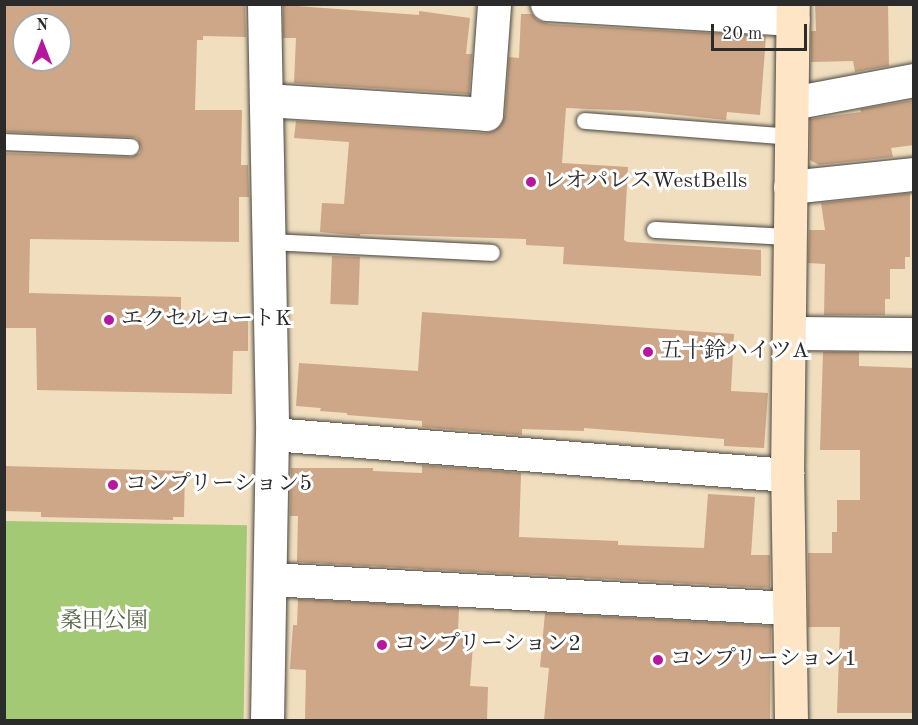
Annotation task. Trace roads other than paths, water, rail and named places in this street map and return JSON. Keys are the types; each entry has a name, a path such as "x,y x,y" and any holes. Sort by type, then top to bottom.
{"street":[{"path":"264,4 272,434 267,720"},
{"path":"266,100 486,114 494,4"},
{"path":"547,4 793,12 787,475 791,720"},
{"path":"792,103 914,80"},
{"path":"790,187 914,174"},
{"path":"789,333 914,334"},
{"path":"272,434 787,475"},
{"path":"270,579 789,608"}],"lane":[{"path":"585,121 791,137"},
{"path":"4,142 131,147"},
{"path":"655,230 790,237"},
{"path":"268,242 492,254"}],"place":[{"name":"レオパレスWestBells","path":"531,182"},
{"name":"エクセルコートK","path":"109,320"},
{"name":"五十鈴ハイツA","path":"648,352"},
{"name":"コンプリーション5","path":"113,485"},
{"name":"コンプリーション2","path":"382,645"},
{"name":"コンプリーション1","path":"658,660"}],"park label":[{"name":"桑田公園","path":"104,622"}]}
